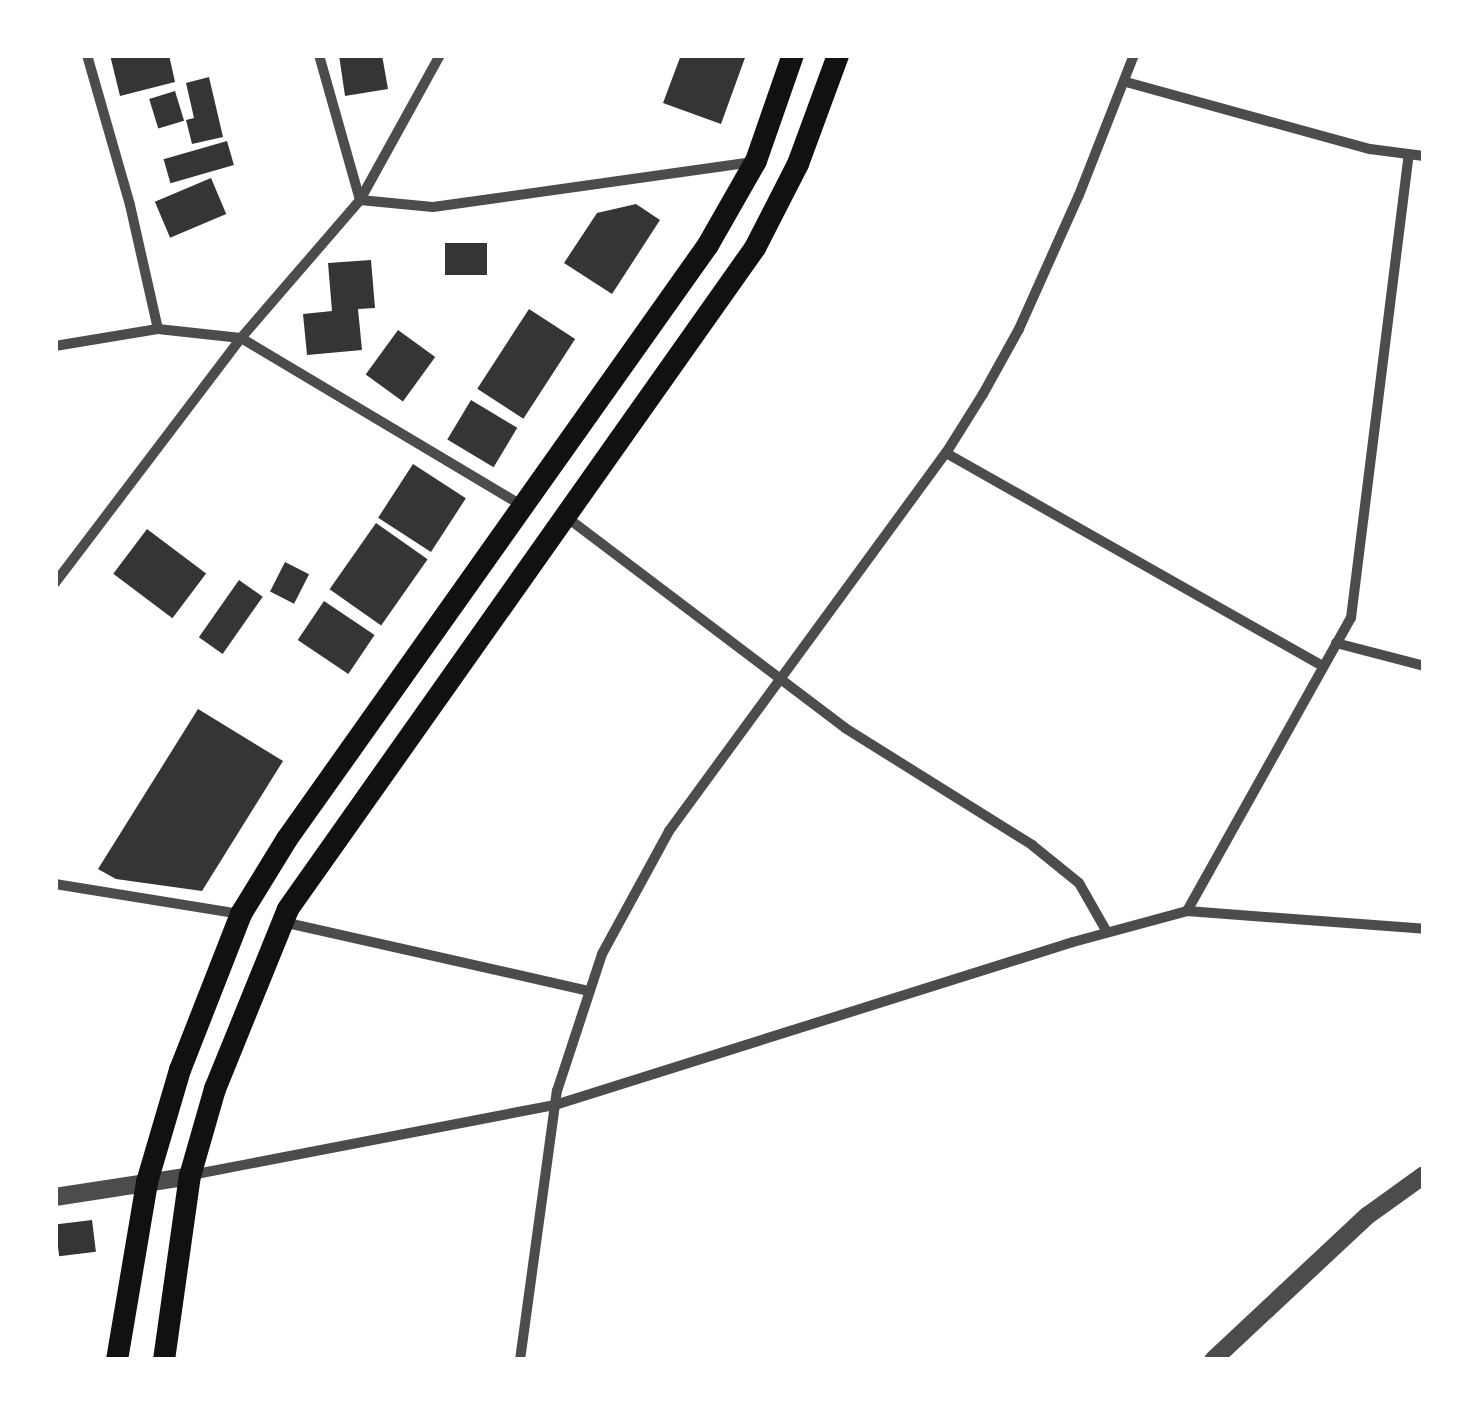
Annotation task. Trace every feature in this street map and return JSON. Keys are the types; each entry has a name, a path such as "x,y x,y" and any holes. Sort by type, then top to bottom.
{"main road":[{"path":"117,1360 147,1182 180,1070 241,914 287,839 708,245 756,162 793,55"},
{"path":"164,1360 190,1176 215,1089 282,922 310,873 755,248 798,164 838,55"}],"street":[{"path":"87,55 130,204 158,329"},
{"path":"319,55 360,200"},
{"path":"55,583 240,338 360,200 440,55"},
{"path":"520,1360 555,1104 589,991 638,884 669,831 946,453 1019,329 1126,82 1134,55"},
{"path":"1126,82 1339,141 1424,156"},
{"path":"1188,911 1350,618 1410,155"},
{"path":"360,200 434,206 756,162"},
{"path":"55,346 158,329 240,338 523,506"},
{"path":"946,453 1322,666"},
{"path":"564,516 845,728 1032,845 1078,883 1107,932"},
{"path":"1336,643 1424,666"},
{"path":"55,884 241,914"},
{"path":"55,1197 190,1176 555,1104 1107,932 1188,911 1424,928"},
{"path":"282,922 589,991"},
{"path":"1213,1360 1367,1216 1424,1176"}],"building":[{"path":"110,55 169,55 175,82 120,96"},
{"path":"339,55 382,55 388,89 345,96"},
{"path":"681,55 746,55 721,124 663,103"},
{"path":"209,77 223,137 192,144 186,120 194,118 186,83"},
{"path":"175,91 184,121 158,129 149,99"},
{"path":"227,141 234,165 170,183 164,159"},
{"path":"211,178 226,214 170,238 155,202"},
{"path":"636,204 660,220 612,294 564,263 597,213"},
{"path":"445,243 487,243 487,275 445,275"},
{"path":"371,260 375,308 358,309 362,350 307,355 303,314 332,311 328,263"},
{"path":"529,309 575,339 523,419 477,389"},
{"path":"398,330 435,357 403,402 366,374"},
{"path":"471,400 517,428 494,467 447,439"},
{"path":"413,464 466,498 431,552 378,518"},
{"path":"376,523 428,559 381,625 330,589"},
{"path":"147,529 206,574 172,618 113,574"},
{"path":"285,562 309,574 294,604 270,591"},
{"path":"239,580 263,597 223,654 199,637"},
{"path":"324,601 375,635 348,674 298,640"},
{"path":"198,709 283,761 202,891 116,879 98,869"},
{"path":"92,1220 96,1252 59,1256 55,1225"}]}
